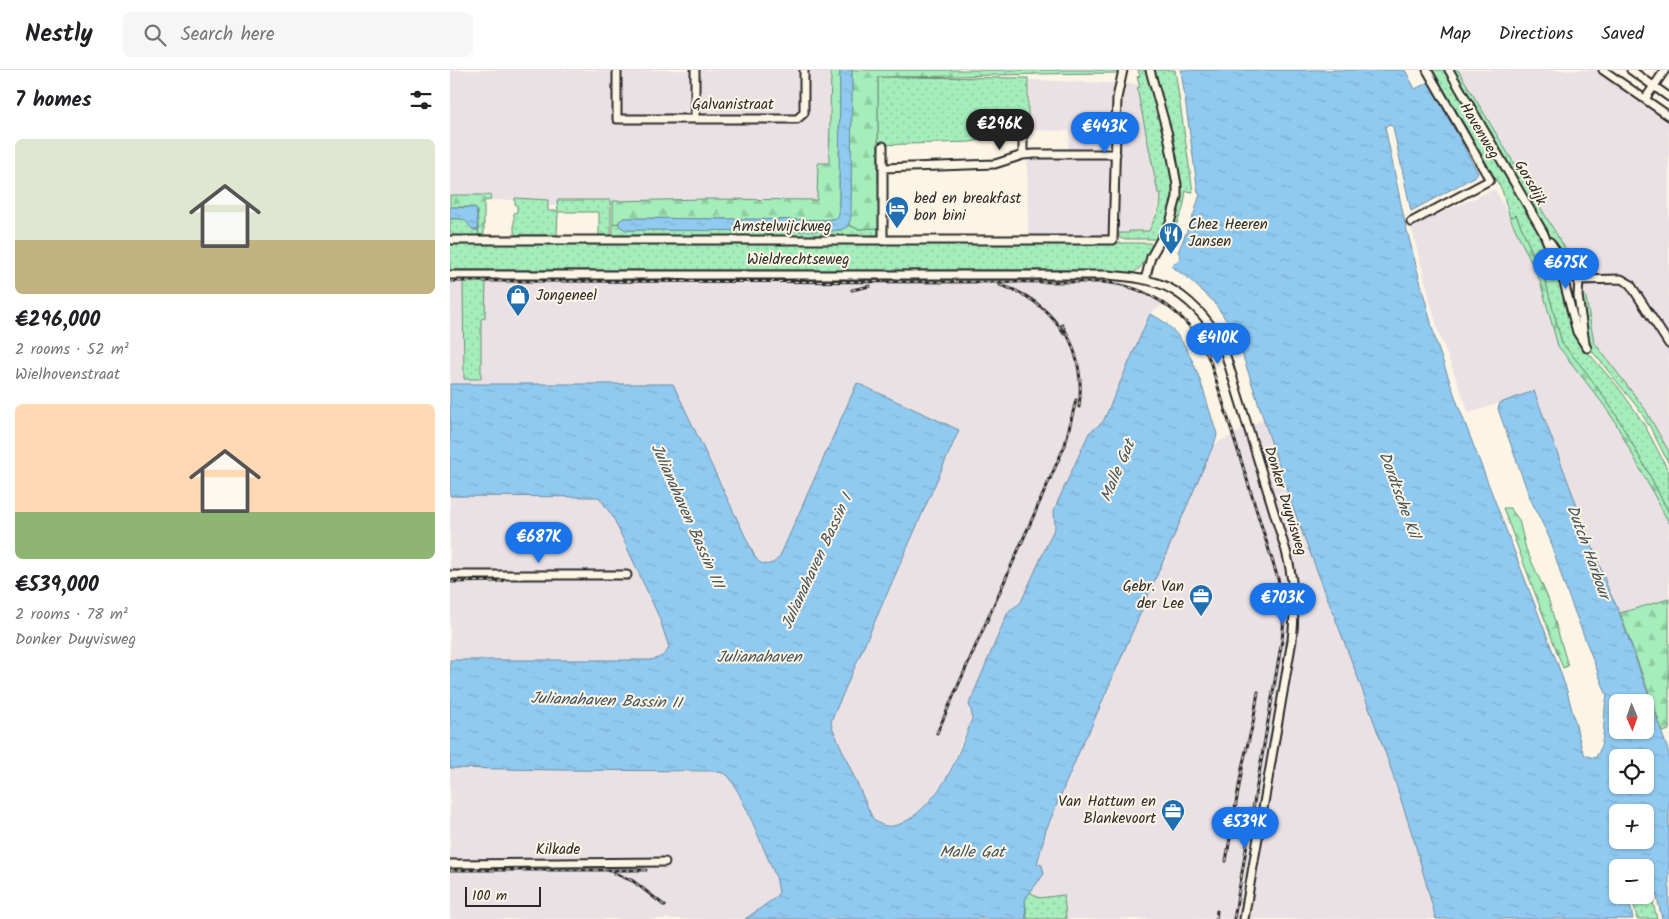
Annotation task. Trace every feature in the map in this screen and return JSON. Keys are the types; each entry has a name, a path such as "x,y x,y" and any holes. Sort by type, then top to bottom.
{"street":[{"name":"Galvanistraat","path":"616,70 617,119 797,119 804,112 804,70"},
{"path":"694,119 695,70"},
{"path":"883,168 995,164 1023,155 1034,154 1116,154 1117,98 1123,70"},
{"path":"1145,280 1151,257 1170,223 1177,197 1176,175 1168,135 1150,70"},
{"name":"Havenweg","path":"1411,222 1490,180 1427,70"},
{"name":"Gorsdijk","path":"1449,70 1543,232 1572,276 1579,280 1578,296 1587,348 1577,332 1564,282 1543,232"},
{"path":"1603,70 1669,116"},
{"path":"1631,70 1669,97"},
{"path":"1646,99 1664,71"},
{"path":"1023,134 1023,155"},
{"path":"883,146 883,241"},
{"name":"Amstelwijckweg","path":"450,240 1114,240 1116,154"},
{"name":"Wieldrechtseweg","path":"450,275 1107,275 1145,280"},
{"name":"Donker Duyvisweg","path":"1145,280 1165,286 1183,298 1214,329 1222,343 1286,551 1293,583 1295,603 1293,634 1244,919"},
{"path":"1579,280 1625,280 1630,284 1669,344"},
{"path":"450,575 627,575"},
{"name":"Kilkade","path":"450,864 665,862"}],"shaded area":[{"path":"450,70 836,70 833,206 535,206 535,200 491,200 490,195 450,195"},
{"path":"1439,70 1599,70 1669,121 1669,455 1639,400 1592,347 1563,265"},
{"path":"1029,80 1139,84 1160,196 1150,232 1118,237 1028,235 1027,158 1068,157 1069,131 1029,130"},
{"path":"1495,189 1551,300 1558,346 1615,413 1669,520 1669,599 1611,616 1532,393 1469,413 1438,331 1411,226"},
{"path":"450,281 1092,282 1115,283 1130,287 1165,303 1150,314 1103,422 1089,433 1055,510 1056,523 1053,533 1021,602 1019,605 1012,607 1008,613 972,697 972,718 946,778 930,801 905,823 891,826 879,824 872,817 831,721 959,430 857,384 780,556 771,565 762,564 755,557 673,384 450,385"},
{"path":"1263,419 1290,500 1389,763 1414,840 1436,919 1026,919 1025,899 1037,865 1046,830 1213,445"},
{"path":"450,496 599,497 613,517 659,616 668,641 668,651 658,659 649,660 450,660"},
{"path":"450,768 721,772 732,780 776,877 779,892 775,898 745,919 450,919"}],"green space":[{"path":"831,70 840,70 838,218 825,220 624,218 619,223 613,224 613,201 706,199 817,200 818,163 829,163"},
{"path":"852,70 1119,70 1118,73 878,77 880,228 858,229 849,225"},
{"path":"1138,70 1146,70 1161,121 1169,155 1172,210 1169,219 1157,238 1121,239 1119,233 1149,231 1160,207 1161,193 1158,193 1137,88 1140,87 1137,77 1140,76"},
{"path":"1154,70 1175,70 1193,192 1186,191 1183,209 1173,233 1171,229 1180,203 1181,190 1171,132"},
{"path":"1433,70 1447,70 1553,258 1579,342 1618,387 1645,426 1669,472 1669,513 1615,413 1586,372 1562,343 1546,284 1516,215 1510,218 1502,190"},
{"path":"1451,70 1458,70 1581,275 1577,275 1547,234"},
{"path":"878,77 1028,78 1028,129 971,142 878,145"},
{"path":"450,195 490,195 491,200 484,201 484,238 479,238 477,210 474,207 450,207"},
{"path":"515,198 548,200 548,211 558,211 557,200 611,200 611,238 599,238 599,212 558,212 557,235 516,235 514,232 514,213 517,212"},
{"path":"1516,215 1546,284 1562,343 1586,372 1615,413 1669,513 1669,523 1614,420 1558,346 1540,281 1510,218"},
{"path":"450,219 464,220 474,230 478,230 479,238 450,237"},
{"path":"619,223 619,226 626,230 841,230 849,225 858,229 880,228 880,236 878,238 613,238 613,224"},
{"path":"450,242 1150,243 1153,247 1141,267 1130,274 1073,270 450,270"},
{"path":"463,280 486,281 485,318 481,319 481,379 464,379"},
{"path":"1580,295 1585,295 1586,298 1594,342 1645,409 1669,452 1669,464 1638,408 1588,346"},
{"path":"1503,508 1510,508 1519,520 1526,549 1548,598 1568,666 1563,668"},
{"path":"1669,599 1669,730 1663,732 1654,707 1654,694 1649,694 1620,613"},
{"path":"1030,892 1039,898 1064,895 1066,919 1027,919 1025,899"},
{"path":"1634,904 1653,904 1657,919 1637,919"}],"water":[{"path":"840,70 852,70 851,215 849,223 845,228 830,231 626,230 619,226 619,221 624,218 825,220 838,218"},
{"path":"1181,70 1405,70 1415,89 1429,82 1478,173 1476,176 1411,211 1393,127 1389,124 1385,127 1405,223 1436,342 1458,405 1558,665 1567,691 1582,749 1585,755 1593,758 1596,757 1602,744 1607,696 1564,584 1550,539 1530,498 1498,409 1500,403 1534,391 1609,591 1618,609 1648,694 1609,694 1609,739 1654,739 1654,711 1669,753 1669,919 1662,919 1654,887 1654,859 1609,859 1609,904 1630,904 1633,919 1436,919 1414,840 1389,763 1290,500 1236,335 1214,302 1189,279 1171,266 1181,256 1178,252 1200,194 1198,193"},
{"path":"450,207 476,208 478,230 472,229 463,220 450,219"},
{"name":"Julianahaven","path":"1150,314 1165,322 1177,334 1186,349 1201,383 1217,434 1216,439 1046,830 1037,864 1042,865 1044,874 1025,899 1026,919 745,919 775,898 779,892 776,877 745,806 727,775 712,771 450,768 450,660 649,660 656,659 666,653 669,647 659,617 613,517 599,497 450,496 450,384 673,384 755,557 764,564 771,564 780,556 857,383 959,430 831,721 872,817 881,825 892,826 902,823 923,807 940,788 950,772 972,719 969,704 1008,612 1021,602 1055,527 1054,510 1089,433 1103,422"}],"railway":[{"path":"450,281 1102,282 1120,285 1153,297 1181,317 1202,345 1210,361 1278,579 1283,602 1282,640 1234,919"},
{"path":"1000,285 1028,298 1044,310 1064,334"},
{"path":"852,290 870,286"},
{"path":"1062,325 1072,345 1078,364 1080,375 1079,407"},
{"path":"937,733 1065,445 1076,400"},
{"path":"450,582 503,581"},
{"path":"1226,861 1243,763 1253,723 1258,692"},
{"path":"450,870 646,870"},
{"path":"614,873 633,881 665,906"},
{"path":"1216,919 1217,911"}],"place":[{"name":"bed en breakfast bon bini","path":"897,229"},
{"name":"Chez Heeren Jansen","path":"1171,255"},
{"name":"Jongeneel","path":"518,317"},
{"name":"Gebr. Van der Lee","path":"1201,617"},
{"name":"Van Hattum en Blankevoort","path":"1173,832"}],"water label":[{"name":"Malle Gat","path":"1118,471"},
{"name":"Dordtsche Kil","path":"1399,495"},
{"name":"Julianahaven Bassin III","path":"687,516"},
{"name":"Dutch Harbour","path":"1588,552"},
{"name":"Julianahaven Bassin I","path":"817,562"},
{"name":"Julianahaven Bassin II","path":"606,701"},
{"name":"Malle Gat","path":"972,852"}]}
